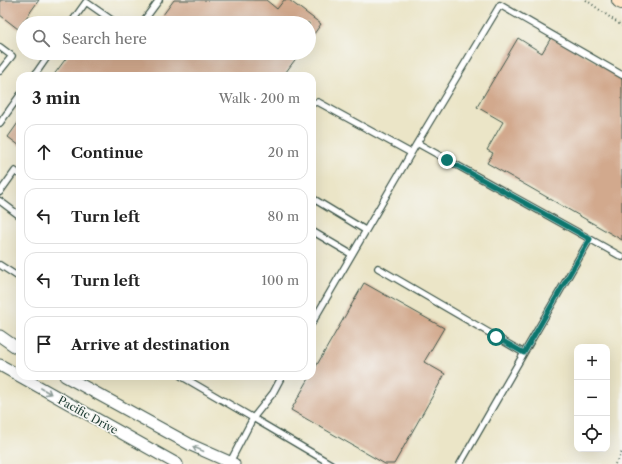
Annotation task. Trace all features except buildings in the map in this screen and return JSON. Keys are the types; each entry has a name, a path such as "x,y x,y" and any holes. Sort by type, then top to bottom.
{"street":[{"path":"0,336 16,347"},
{"name":"Pacific Drive","path":"0,364 16,373"},
{"name":"Pacific Drive","path":"28,380 177,464"},
{"name":"Pacific Drive","path":"72,380 191,445 231,463"}],"lane":[{"path":"147,16 159,0"},
{"path":"76,16 86,2 92,2 108,16"},
{"path":"316,316 365,230 500,5 622,75"},
{"path":"0,47 12,56 0,71"},
{"path":"37,72 45,60"},
{"path":"0,123 16,101"},
{"path":"316,102 318,102 411,154"},
{"path":"417,143 622,257"},
{"path":"0,192 15,171 16,172"},
{"path":"316,200 365,230"},
{"path":"0,201 16,213"},
{"path":"316,233 351,254"},
{"path":"460,464 590,239"},
{"path":"0,265 16,275"},
{"path":"378,268 524,353"},
{"path":"188,380 331,464"},
{"path":"231,463 253,418 273,392 280,380"}],"path":[{"path":"586,0 622,26"},
{"path":"615,464 622,452"}],"route":[{"path":"447,160 590,239 524,353 496,337"}]}
